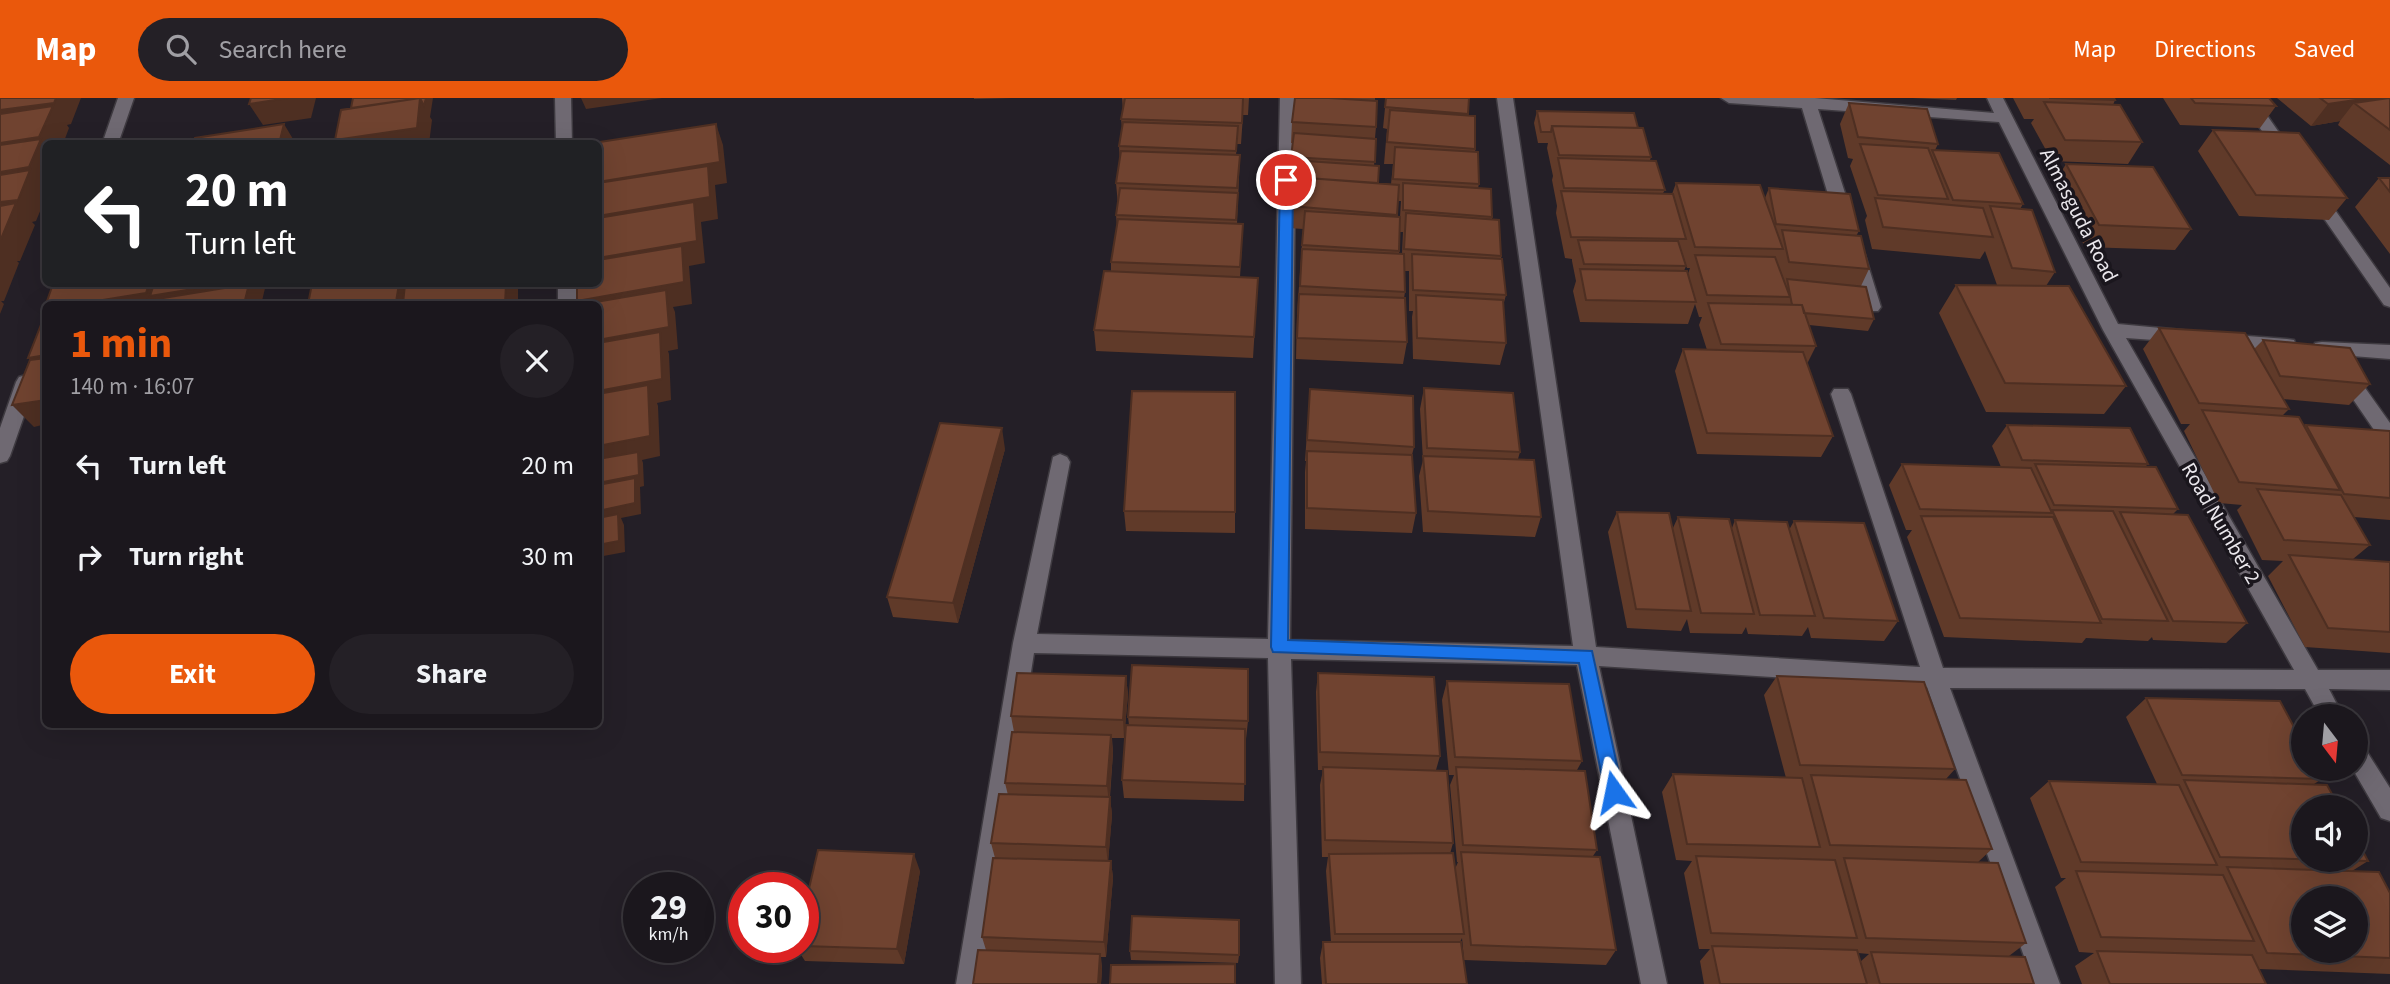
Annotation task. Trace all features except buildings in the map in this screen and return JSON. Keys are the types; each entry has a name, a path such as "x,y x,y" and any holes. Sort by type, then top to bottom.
{"street":[{"path":"111,140 126,98"},
{"path":"563,98 564,140"},
{"path":"1288,98 1279,647 1288,984"},
{"path":"1505,98 1586,656 1654,984"},
{"path":"1729,98 1808,101 2005,118"},
{"name":"Almasguda Road","path":"1995,98 2112,330"},
{"path":"2247,98 2390,301"},
{"path":"1808,101 1872,307"},
{"path":"2112,330 2390,352"},
{"name":"Road Number 2","path":"2112,330 2325,704"},
{"path":"2326,349 2390,438"},
{"path":"0,456 32,365"},
{"path":"1841,394 1935,678 2047,984"},
{"path":"969,984 1024,643 1059,462"},
{"path":"1024,643 1586,656 1935,678 2390,680"},
{"path":"2368,774 2390,810"}],"route":[{"path":"1286,180 1279,647 1586,656 1614,792"}]}
